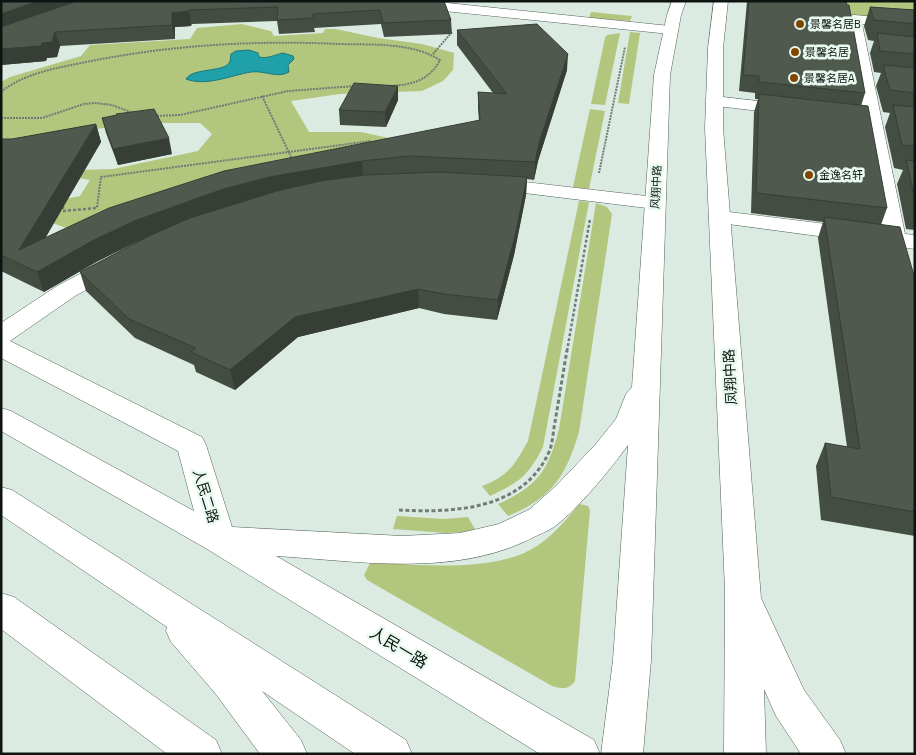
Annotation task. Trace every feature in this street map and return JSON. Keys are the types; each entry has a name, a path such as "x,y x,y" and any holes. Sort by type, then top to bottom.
{"main road":[{"path":"385,1 670,15"},
{"name":"凤翔中路","path":"722,2 716,35 714,101 743,590 745,754"},
{"name":"风翔中路","path":"647,374 662,75 670,15"},
{"path":"721,217 905,240 881,119 865,78 854,18 915,24"},
{"path":"859,46 878,48"},
{"path":"865,78 885,80"},
{"path":"714,101 813,112"},
{"path":"853,116 881,119"},
{"path":"469,183 503,184 655,203"},
{"path":"1,334 66,291 138,254"},
{"name":"人民二路","path":"1,347 191,445 219,540"},
{"path":"219,540 402,550 460,547 506,536 542,518 568,495 606,453 629,423 647,374"},
{"path":"622,754 632,660 647,374"},
{"name":"人民二路","path":"1,418 219,540"},
{"path":"1,499 390,754"},
{"name":"人民一路","path":"219,540 579,754"},
{"path":"743,590 765,650 790,703 825,754"},
{"path":"156,601 229,680 286,754"},
{"path":"1,608 201,754"}],"path":[{"path":"1,92 3,88 40,73 108,57 172,48 238,42 297,41 390,47 419,50 433,54 440,60 431,74 420,82 381,86"},
{"path":"399,510 440,512 480,507 516,490 537,472 550,451 594,196 626,44"},
{"path":"146,115 180,115 288,91 359,86"},
{"path":"262,96 297,167"},
{"path":"1,118 18,120 55,116 73,107 89,103 108,104 139,114"},
{"path":"64,203 63,211 97,208 101,177 371,141"}],"green space":[{"path":"748,1 915,1 915,20 841,14"},
{"path":"591,12 632,16 630,21 589,18"},
{"path":"242,24 271,31 274,36 323,33 325,29 336,29 378,38 422,44 454,53 453,70 443,81 422,91 340,94 291,101 309,132 361,132 407,142 85,235 15,209 80,196 90,180 68,176 81,170 113,169 198,151 212,134 200,123 159,123 94,129 1,151 1,82 10,77 81,56 90,45 190,39 197,28"},
{"path":"630,32 640,33 629,104 618,103"},
{"path":"620,33 605,105 591,104 605,38 607,35"},
{"path":"590,109 605,111 589,189 573,187"},
{"path":"579,201 589,202 543,447 528,472 509,487 490,496 482,486 505,474 528,441"},
{"path":"596,203 607,207 612,214 579,432 569,461 555,484 536,501 508,516 498,504 523,491 539,476 555,444"},
{"path":"579,504 588,506 590,510 575,681 568,687 552,686 367,580 364,575 370,563 376,562 409,565 455,565 496,561 522,554 546,539"},
{"path":"397,516 443,519 468,517 476,531 446,533 393,529"}],"water":[{"path":"249,50 258,53 259,57 283,53 293,56 294,59 288,65 289,72 280,75 251,72 202,82 186,79 195,73 228,65 231,54 236,51"}],"building":[{"path":"1,1 39,1 1,14"},
{"path":"77,1 444,1 451,20 383,23 380,10 313,14 313,18 277,20 278,7 189,10 172,13 172,25 55,32 52,42 42,43 41,46 1,49 1,27"},
{"name":"景馨名居","path":"749,1 846,1 847,5 849,5 865,93 759,82 759,76 743,75"},
{"path":"870,7 915,10 915,24 874,20"},
{"path":"537,24 568,54 539,143 535,162 409,156 362,161 269,177 223,189 134,221 92,241 37,272 1,255 1,139 12,139 96,124 19,250 109,208 224,171 480,120 478,92 507,94 457,30"},
{"path":"877,33 915,37 915,54 880,51"},
{"path":"883,65 915,68 915,93 890,90"},
{"path":"354,83 398,86 385,112 339,110"},
{"name":"金逸名轩","path":"759,94 868,106 887,208 756,193"},
{"path":"893,105 915,107 915,146 902,145"},
{"path":"154,109 169,138 113,149 102,118 116,114"},
{"path":"906,160 915,161 915,199"},
{"path":"440,172 527,177 515,236 498,300 418,289 295,317 230,370 191,352 196,348 129,319 80,272 149,236 190,218 277,191 321,181 365,175"},
{"path":"824,217 900,227 915,279 915,512 831,497 825,443 860,449"}],"place":[{"name":"景馨名居B","path":"800,24"},
{"name":"景馨名居","path":"795,52"},
{"name":"景馨名居A","path":"794,78"},
{"name":"金逸名轩","path":"809,175"}]}
